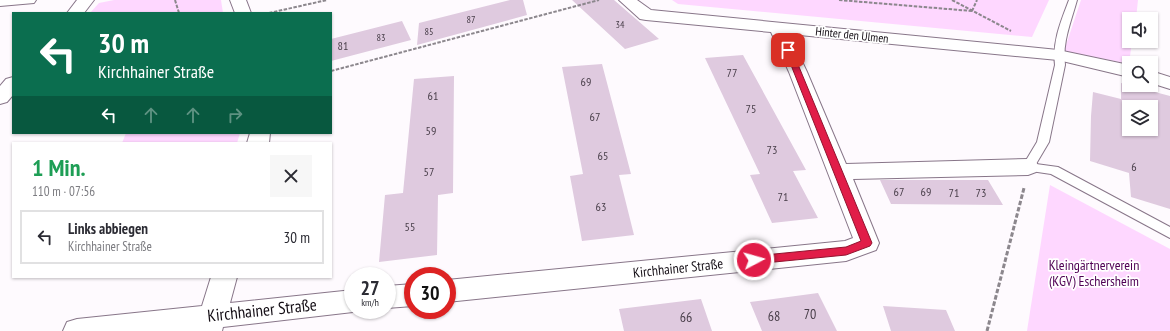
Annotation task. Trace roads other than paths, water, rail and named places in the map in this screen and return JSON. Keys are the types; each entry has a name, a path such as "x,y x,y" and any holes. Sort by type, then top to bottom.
{"street":[{"path":"0,2 28,0"},
{"path":"76,12 86,0"},
{"path":"238,0 243,12"},
{"name":"Hinter den Ulmen","path":"627,0 646,15 1058,55 1122,69"},
{"name":"Kirchhainer Straße","path":"456,290 846,251 867,243 798,72 778,28"},
{"path":"1158,79 1170,83"},
{"path":"0,98 12,83"},
{"path":"839,172 1028,167"},
{"path":"211,323 224,278"},
{"name":"Kirchhainer Straße","path":"77,331 211,323 344,302"}],"lane":[{"path":"1073,0 1058,55 1060,65 1043,142 1028,167 1054,170 1170,233"}],"park label":[{"name":"Kleingärtnerverein (KGV) Eschersheim","path":"1094,274"}]}
